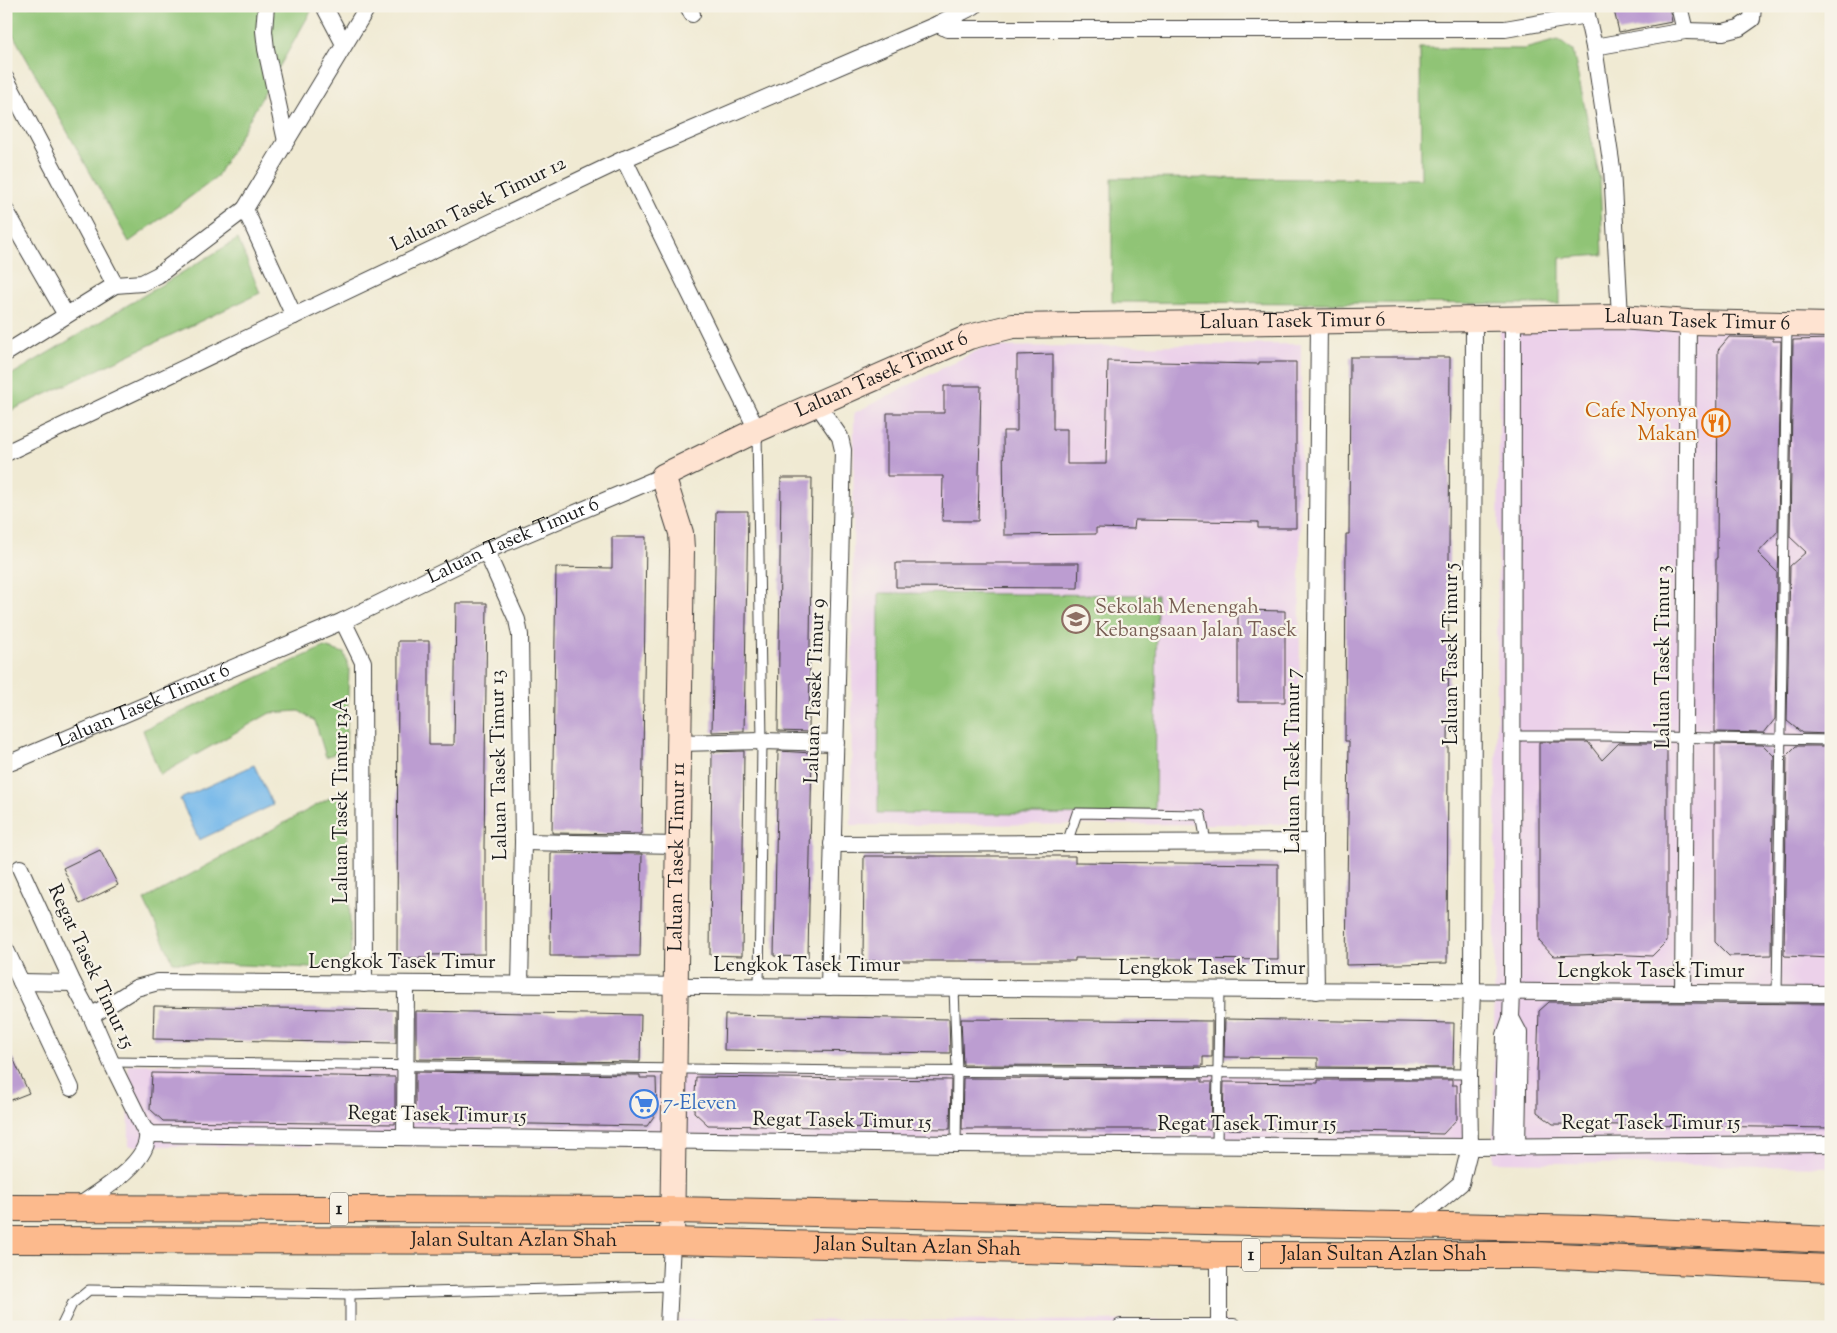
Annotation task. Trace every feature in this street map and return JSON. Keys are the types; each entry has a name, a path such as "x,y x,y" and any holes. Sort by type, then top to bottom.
{"main road":[{"name":"Jalan Sultan Azlan Shah","path":"6,1208 672,1210 1193,1222 1589,1228 1831,1240"},
{"name":"Jalan Sultan Azlan Shah","path":"6,1240 672,1241 1219,1255 1534,1254 1831,1268"}],"street":[{"path":"266,6 264,31 266,49 286,141"},
{"path":"324,6 344,44"},
{"path":"6,353 115,285 142,282 158,274 245,209 368,6"},
{"name":"Laluan Tasek Timur 12","path":"6,453 624,159 938,24 974,6"},
{"path":"1679,6 1685,32"},
{"path":"1594,47 1685,32 1723,32 1739,28 1752,19 1754,6"},
{"path":"938,24 947,29 1505,29 1586,10 1594,47 1612,168 1620,317"},
{"path":"6,80 115,285"},
{"path":"624,159 757,430"},
{"path":"245,209 294,316"},
{"path":"6,211 66,315"},
{"path":"1510,1147 1519,1033 1511,1018 1512,317"},
{"name":"Laluan Tasek Timur 6","path":"6,763 343,621 486,551 663,476 757,430 969,337 1012,326 1512,317 1620,317 1688,322 1831,325"},
{"name":"Laluan Tasek Timur 5","path":"1472,991 1474,318"},
{"name":"Laluan Tasek Timur 7","path":"1316,991 1314,842 1319,321"},
{"name":"Laluan Tasek Timur 3","path":"1683,994 1688,322"},
{"name":"Laluan Tasek Timur 9","path":"817,404 840,437 843,450 829,987"},
{"name":"Laluan Tasek Timur 11","path":"663,476 681,533 682,549 672,1241"},
{"name":"Laluan Tasek Timur 13","path":"486,551 517,620 520,635 523,842 520,985"},
{"name":"Laluan Tasek Timur 13A","path":"343,621 363,662 364,984"},
{"path":"679,742 762,741 836,743"},
{"path":"523,842 678,845"},
{"path":"832,844 1314,842"},
{"name":"Regat Tasek Timur 15","path":"20,868 111,1062 146,1133 150,1134 1217,1146 1510,1147 1831,1144"},
{"path":"6,950 71,1088"},
{"path":"21,982 73,983"},
{"name":"Lengkok Tasek Timur","path":"91,1016 136,988 158,982 1831,994"},
{"path":"405,1137 406,984"},
{"path":"1411,1225 1461,1183 1470,1147 1469,1074 1472,991"},
{"path":"73,1209 104,1189 131,1166 144,1148 146,1133"},
{"path":"668,1327 672,1241"},
{"path":"1219,1255 1219,1327"},
{"path":"1121,1327 1234,1327"}],"lane":[{"path":"1777,994 1786,324"},
{"path":"757,430 762,741 759,987"},
{"path":"1512,736 1831,740"},
{"path":"1067,843 1077,813 1201,815 1206,842"},
{"path":"954,988 957,1071 956,1144"},
{"path":"1217,1146 1219,990"},
{"path":"111,1062 957,1071 1469,1074"},
{"path":"61,1327 72,1304 89,1290 350,1294 670,1286"},
{"path":"350,1294 350,1327"}],"shaded area":[{"path":"1500,314 1831,327 1831,1167 1493,1162"},
{"name":"Sekolah Menengah Kebangsaan Jalan Tasek","path":"1301,344 1299,824 851,825 854,413 984,347"},
{"path":"128,1064 1477,1074 1476,1147 129,1146"},
{"path":"674,1320 1227,1321 1227,1327 673,1327"}],"green space":[{"path":"6,6 314,6 216,178 129,242 6,22"},
{"path":"1558,40 1573,51 1600,180 1603,255 1560,258 1560,304 1112,302 1112,178 1421,179 1420,48 1524,49"},
{"path":"238,239 260,293 6,413 6,378"},
{"path":"879,593 1157,595 1155,815 878,813"},
{"path":"324,647 344,653 349,669 346,749 326,757 315,721 299,711 270,713 160,775 143,730"},
{"path":"346,789 351,956 333,969 173,962 144,900"}],"water":[{"path":"254,765 273,805 199,840 180,799"}],"building":[{"path":"1613,6 1669,6 1672,22 1619,32"},
{"path":"1729,337 1773,338 1773,341 1781,341 1778,531 1758,553 1777,572 1775,719 1764,733 1715,732 1718,350"},
{"path":"1831,339 1831,734 1802,733 1787,721 1790,566 1806,552 1790,537 1793,340"},
{"path":"1053,354 1053,429 1067,429 1067,464 1106,464 1108,361 1259,364 1259,362 1296,362 1296,528 1258,528 1258,522 1135,520 1134,529 1096,528 1096,534 1004,535 1003,431 1017,431 1017,355"},
{"path":"1350,357 1450,357 1447,963 1346,965 1349,741 1345,741 1346,534 1349,534"},
{"path":"944,386 981,386 978,521 942,521 943,476 887,476 887,413 944,413"},
{"path":"781,478 812,478 809,732 778,731"},
{"path":"716,511 748,511 744,731 712,732"},
{"path":"612,537 646,537 642,834 552,833 556,567 612,568"},
{"path":"896,563 1079,563 1078,588 896,587"},
{"path":"456,603 487,603 484,849 485,954 428,955 428,958 397,958 398,641 429,641 429,745 454,745"},
{"path":"1238,610 1285,611 1285,702 1238,702"},
{"path":"1539,742 1588,742 1602,760 1619,743 1667,743 1667,941 1652,956 1606,954 1553,956 1539,941"},
{"path":"1715,744 1763,745 1774,756 1771,955 1729,956 1715,942"},
{"path":"1796,746 1831,746 1831,958 1784,955 1787,755"},
{"path":"744,751 742,956 710,955 712,752"},
{"path":"778,751 812,753 808,957 774,956"},
{"path":"100,850 118,885 80,904 63,868"},
{"path":"551,853 642,854 640,956 550,956"},
{"path":"864,856 1075,856 1075,862 1278,864 1278,960 1075,958 1075,961 863,961"},
{"path":"1549,1002 1831,1004 1831,1128 1553,1124 1537,1112 1539,1011"},
{"path":"154,1006 396,1010 396,1043 153,1039"},
{"path":"416,1011 641,1015 640,1062 416,1059"},
{"path":"725,1015 949,1019 950,1053 724,1050"},
{"path":"961,1019 1212,1021 1212,1057 1203,1057 1203,1066 963,1065"},
{"path":"1225,1019 1454,1023 1453,1068 1318,1067 1318,1058 1224,1057"},
{"path":"6,1043 29,1093 6,1102"},
{"path":"415,1072 640,1075 640,1078 656,1078 657,1112 647,1126 415,1122"},
{"path":"152,1073 395,1077 395,1124 163,1121 150,1109"},
{"path":"696,1077 951,1080 950,1129 708,1125 694,1112"},
{"path":"963,1078 1202,1079 1202,1082 1212,1082 1211,1129 962,1129"},
{"path":"1318,1080 1452,1080 1452,1085 1457,1085 1457,1119 1443,1134 1223,1129 1224,1082 1318,1083"}],"place":[{"name":"Cafe Nyonya Makan","path":"1716,423"},
{"name":"Sekolah Menengah Kebangsaan Jalan Tasek","path":"1076,619"},
{"name":"7-Eleven","path":"644,1104"}]}
